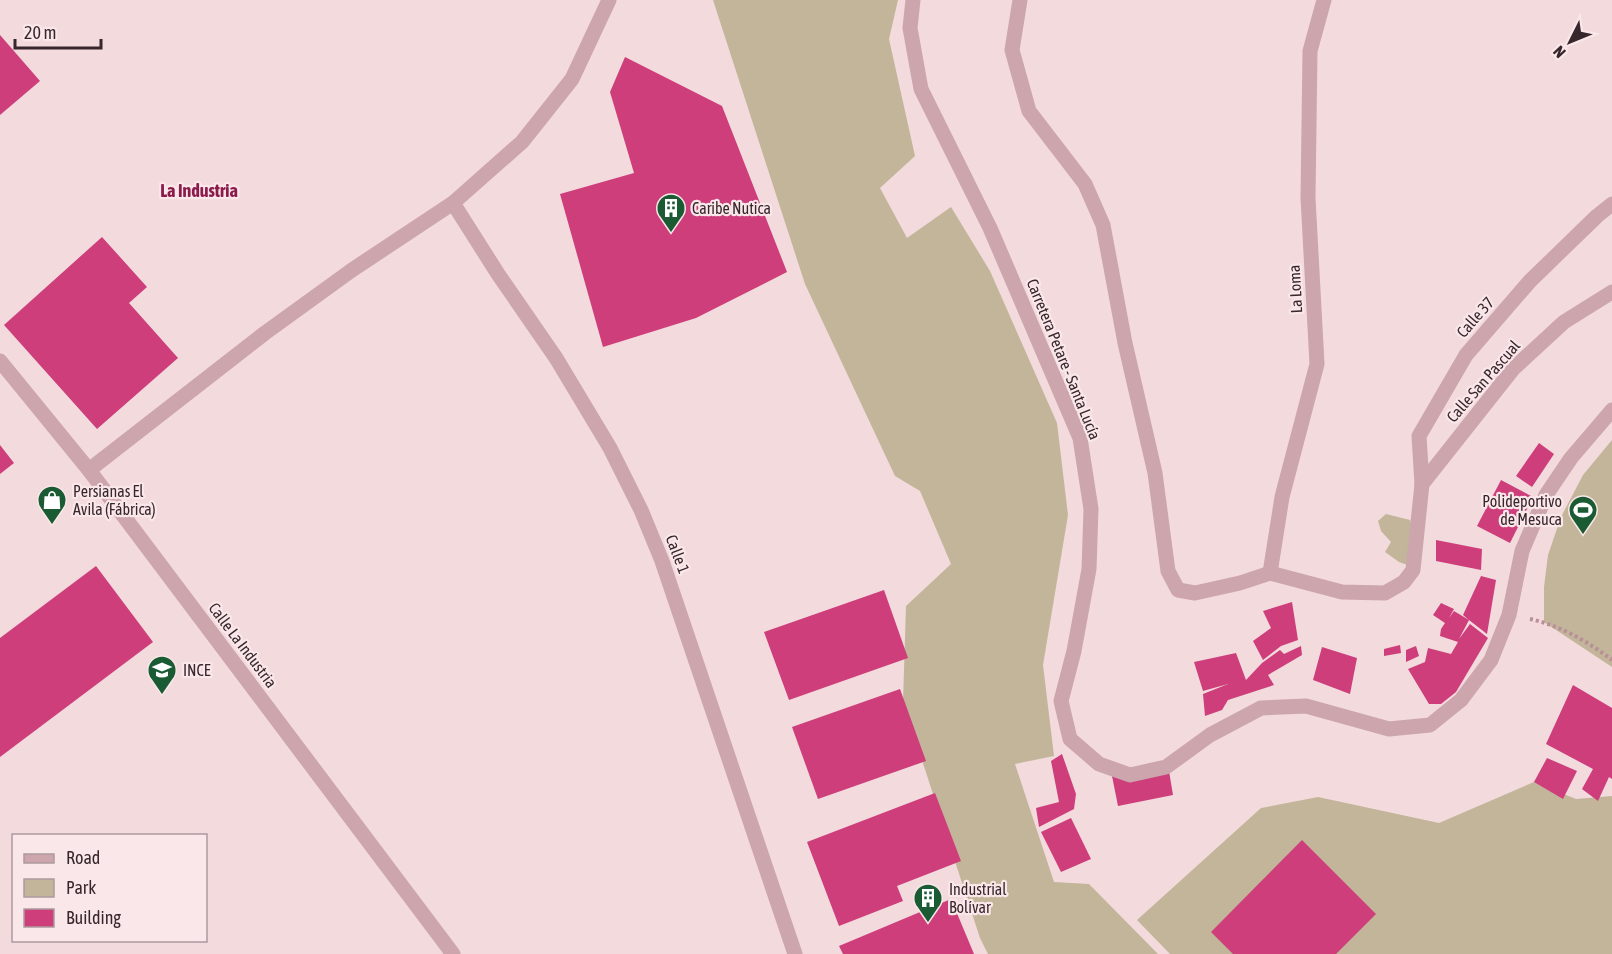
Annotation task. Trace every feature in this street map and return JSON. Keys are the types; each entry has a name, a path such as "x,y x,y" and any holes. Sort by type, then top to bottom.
{"street":[{"path":"89,470 265,333 352,270 453,203 522,142 572,79 609,0"},
{"name":"Carretera Petare - Santa Lucía","path":"913,0 910,28 921,89 990,228 1080,438 1091,509 1089,568 1074,651 1061,701 1070,739 1099,765 1130,775 1166,767 1210,735 1261,708 1306,706 1389,729 1430,725 1461,700 1491,660 1509,615 1522,550 1546,495 1571,458 1612,410"},
{"path":"1020,0 1012,50 1029,111 1085,184 1104,225 1125,343 1155,473 1168,571 1178,590 1195,593 1240,583 1270,573"},
{"name":"La Loma","path":"1270,573 1282,497 1317,364 1308,198 1310,51 1324,0"},
{"name":"Calle 1","path":"453,203 498,274 556,358 610,448 641,510 662,561 795,954"},
{"name":"Calle 37","path":"1270,573 1342,592 1385,593 1404,582 1413,570 1422,484 1419,436 1466,355 1530,281 1612,204"},
{"name":"Calle San Pascual","path":"1422,484 1513,369 1564,322 1612,292"},
{"name":"Calle La Industria","path":"0,361 89,470 453,954"}],"path":[{"path":"1509,615 1544,622 1581,640 1612,660"}],"green space":[{"path":"713,0 898,0 889,39 915,156 880,188 907,238 951,207 990,271 1057,423 1068,515 1043,665 1054,756 1015,764 1054,882 1089,884 1158,954 988,954 980,938 903,702 906,606 951,564 920,491 895,476 805,284"},
{"name":"Polideportivo de Mesuca","path":"1612,440 1612,667 1544,622 1544,587 1548,555 1561,517 1583,475"},
{"path":"1386,514 1410,520 1415,535 1413,567 1399,562 1385,552 1391,542 1381,531 1378,521"},
{"path":"1534,782 1576,799 1612,796 1612,954 1170,954 1137,920 1261,808 1318,797 1439,823"}],"building":[{"path":"0,35 40,81 0,115"},
{"name":"Caribe Nutica","path":"625,57 722,106 787,272 696,318 603,347 560,194 634,173 610,92"},
{"path":"102,237 147,287 129,303 178,358 97,429 4,325"},
{"path":"1539,443 1554,454 1532,487 1516,476"},
{"path":"0,445 14,463 0,474"},
{"path":"1501,480 1533,497 1510,543 1477,526"},
{"path":"1436,540 1482,549 1481,570 1436,561"},
{"path":"96,566 153,642 0,757 0,638"},
{"path":"1481,576 1496,580 1487,634 1463,615"},
{"path":"884,590 908,658 789,700 764,632"},
{"path":"1292,602 1298,640 1281,646 1263,660 1253,641 1271,628 1263,611"},
{"path":"1441,603 1454,609 1449,618 1454,611 1469,620 1459,639 1470,624 1488,638 1456,692 1441,704 1429,704 1408,669 1425,662 1428,648 1451,654 1458,642 1440,636 1445,623 1433,615"},
{"path":"1400,645 1401,653 1384,656 1384,649"},
{"path":"1301,646 1302,655 1268,675 1274,685 1228,700 1222,710 1205,716 1203,694 1228,684 1203,691 1194,662 1236,653 1246,680 1262,663 1280,650 1284,654"},
{"path":"1416,646 1419,656 1406,662 1406,650"},
{"path":"1322,647 1357,658 1350,694 1313,680"},
{"path":"1573,685 1612,708 1612,779 1609,777 1598,801 1582,789 1593,769 1546,744"},
{"path":"900,689 926,761 818,799 792,727"},
{"path":"1062,754 1076,794 1074,809 1039,827 1036,808 1059,802 1051,761"},
{"path":"1547,758 1577,771 1563,799 1534,782"},
{"path":"1168,765 1173,795 1118,806 1112,776"},
{"path":"935,793 961,861 897,886 903,901 839,926 807,842"},
{"path":"1071,818 1091,859 1061,872 1041,832"},
{"path":"1302,840 1376,914 1336,954 1233,954 1211,932"},
{"name":"Industrial Bolívar","path":"951,899 974,954 843,954 839,946"}],"place":[{"name":"Caribe Nutica","path":"671,234"},
{"name":"Persianas El Avila (Fábrica)","path":"52,526"},
{"name":"Polideportivo de Mesuca","path":"1583,536"},
{"name":"INCE","path":"162,696"},
{"name":"Industrial Bolívar","path":"928,924"}],"district":[{"name":"La Industria","path":"199,191"}]}
